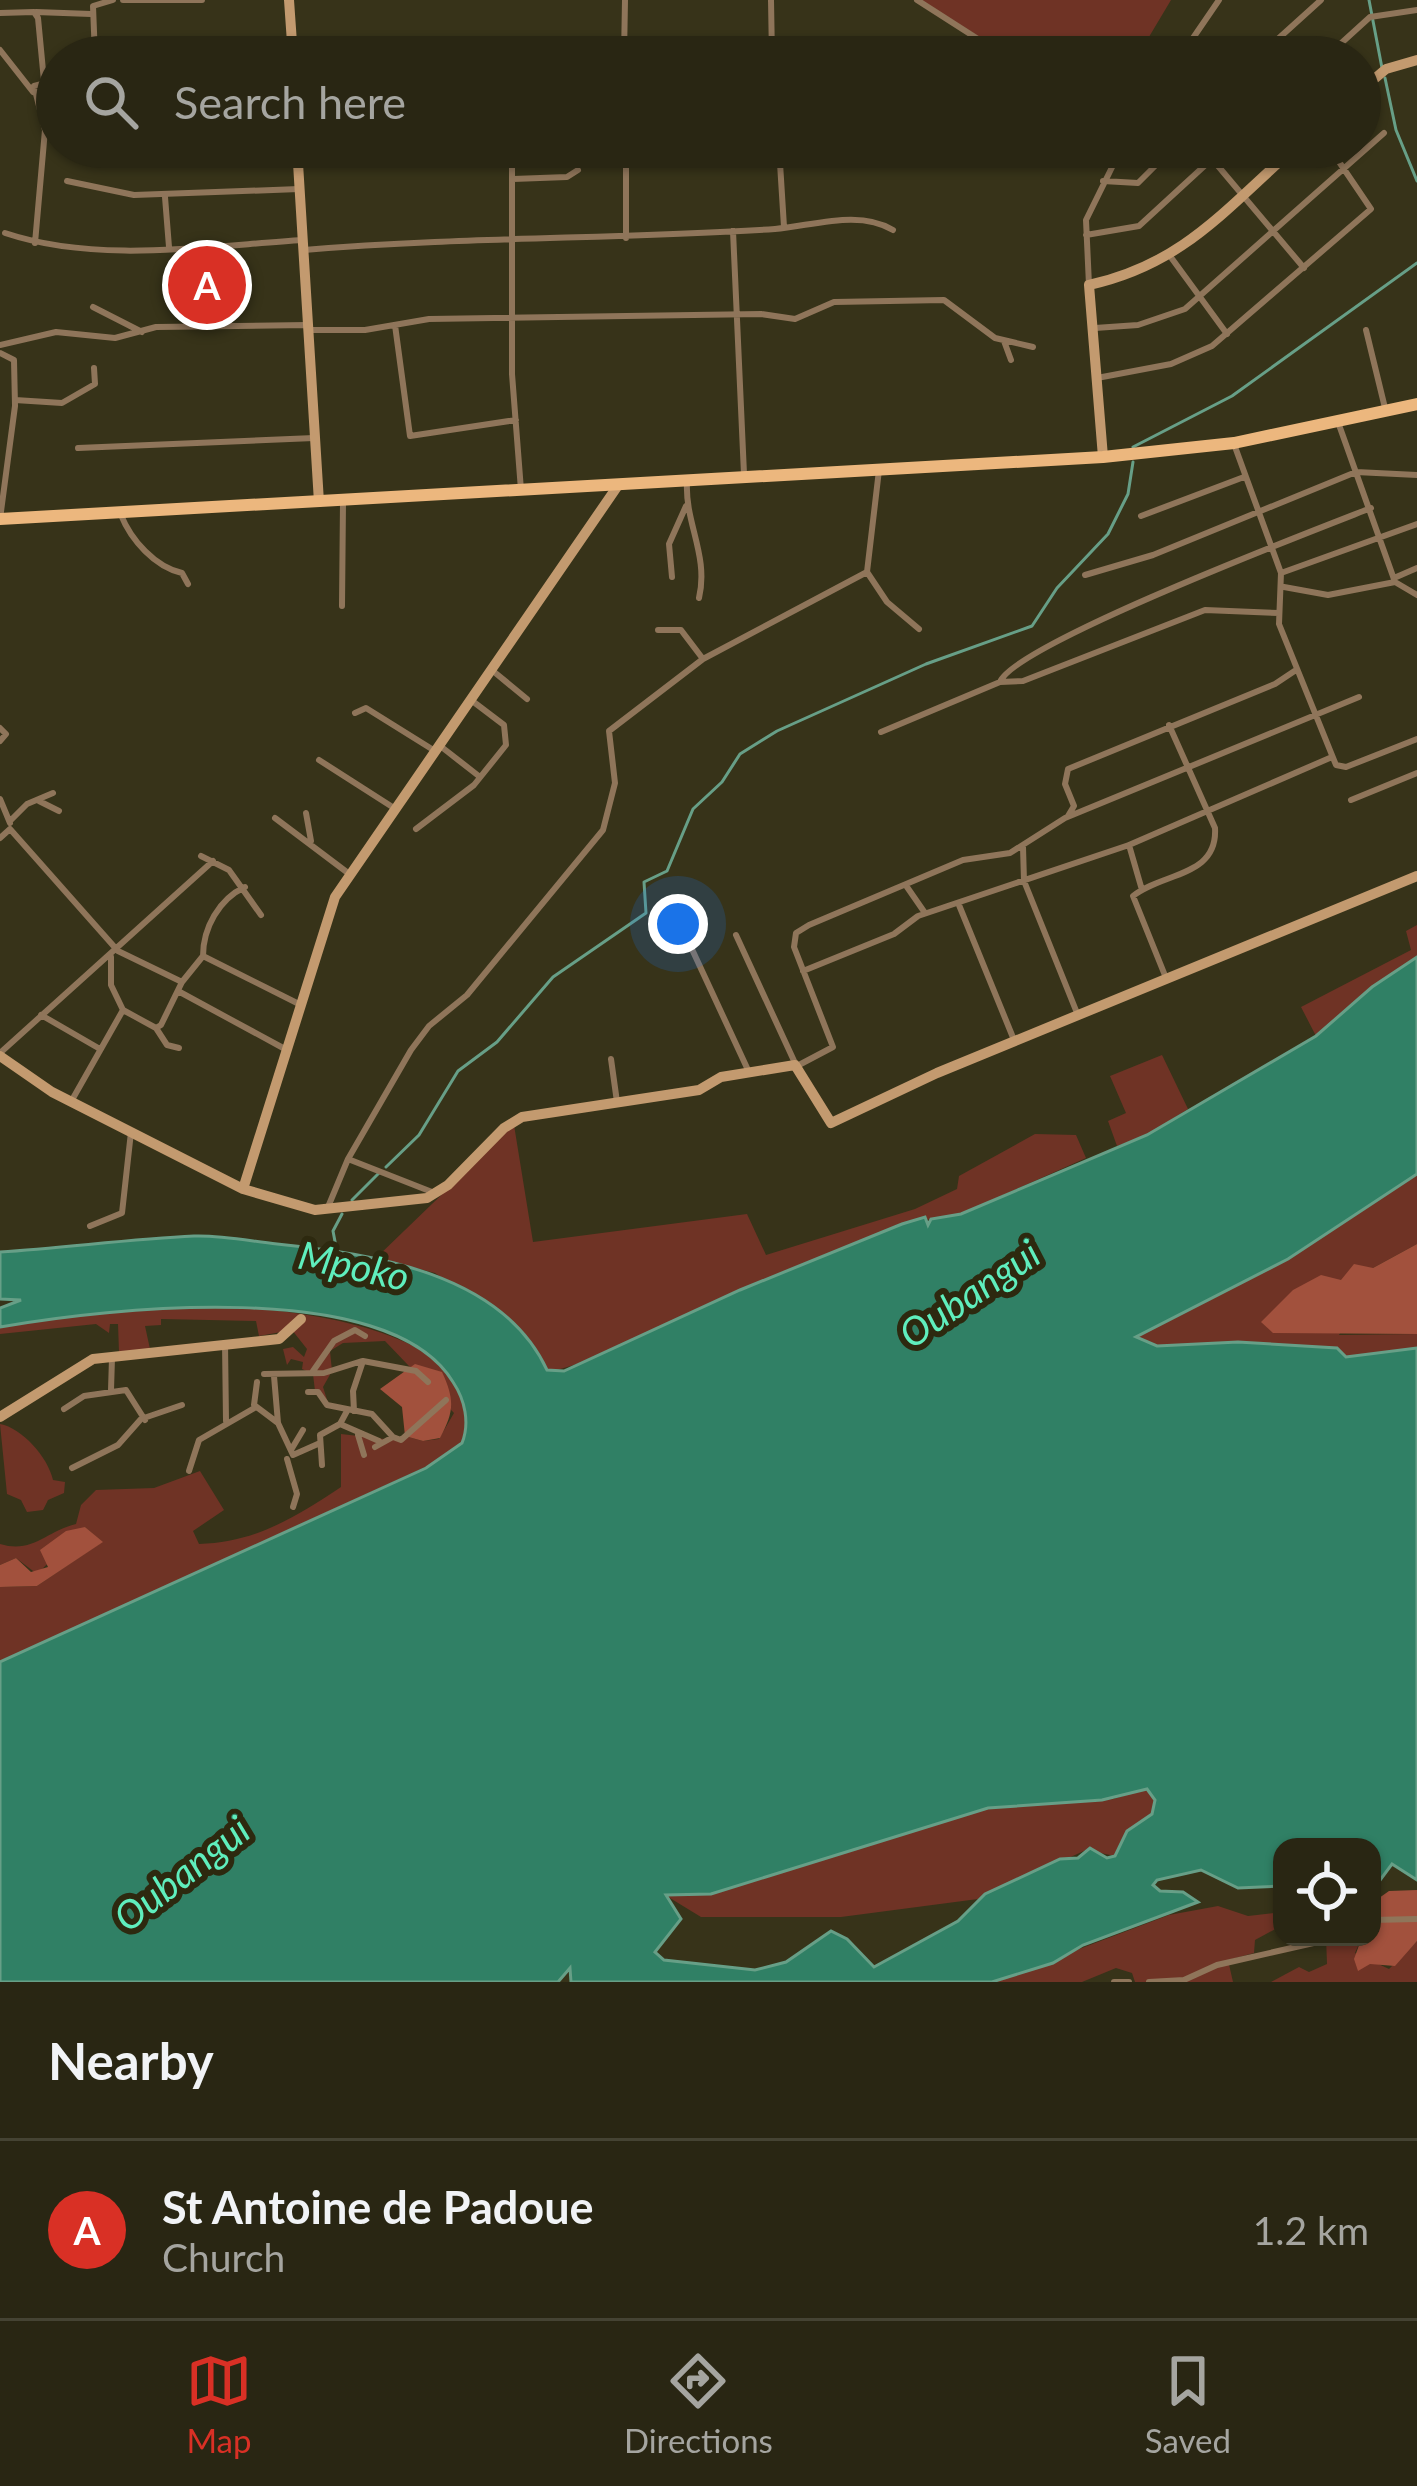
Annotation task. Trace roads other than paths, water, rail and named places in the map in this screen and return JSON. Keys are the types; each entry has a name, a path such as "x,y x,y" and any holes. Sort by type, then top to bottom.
{"main road":[{"path":"0,519 1103,458 1234,443 1417,404"}],"street":[{"path":"0,13 94,7 113,0"},
{"path":"123,0 202,0"},
{"path":"289,0 292,36"},
{"path":"625,0 626,36"},
{"path":"771,0 772,36"},
{"path":"916,0 973,36"},
{"path":"1194,36 1219,0"},
{"path":"1281,36 1321,0"},
{"path":"1350,36 1373,16 1417,10"},
{"path":"34,12 37,36"},
{"path":"0,50 33,92 36,105"},
{"path":"1381,74 1417,60"},
{"path":"33,92 36,81"},
{"path":"1381,136 1384,133"},
{"path":"35,243 42,168"},
{"path":"298,168 319,502"},
{"path":"513,168 521,490"},
{"path":"626,168 626,238"},
{"path":"780,168 784,228"},
{"path":"1103,458 1086,235 1089,210 1110,168"},
{"path":"1103,181 1138,183 1153,168"},
{"path":"1086,235 1139,226 1201,168"},
{"path":"1221,168 1304,268"},
{"path":"1089,285 1136,274 1170,256 1272,168"},
{"path":"1091,328 1162,319 1199,297 1347,169 1371,209 1227,334 1171,364 1094,379"},
{"path":"513,178 567,176 578,170"},
{"path":"68,182 114,194 165,196 299,189"},
{"path":"165,196 169,247"},
{"path":"5,233 35,243 104,250 626,238 853,220 892,230"},
{"path":"733,232 744,477"},
{"path":"1170,256 1227,334"},
{"path":"0,349 56,332 115,338 142,332 514,318 596,321 736,314 795,319 835,302 944,300 1004,341 1033,347"},
{"path":"93,308 142,332"},
{"path":"395,325 404,361 410,436 516,420"},
{"path":"1366,330 1385,411"},
{"path":"1004,341 1011,360"},
{"path":"0,349 14,360 0,519"},
{"path":"14,400 62,403 71,392 94,384 94,368"},
{"path":"1337,420 1395,580 1417,595"},
{"path":"78,448 314,438"},
{"path":"1234,443 1281,573 1284,587 1279,614 1296,670 1332,757 1346,767 1417,739"},
{"path":"879,470 868,572 887,602 919,629"},
{"path":"1085,575 1153,555 1356,472 1417,475"},
{"path":"1141,516 1244,477"},
{"path":"672,577 669,544 686,506 687,479"},
{"path":"243,1189 348,873 619,484"},
{"path":"342,606 343,500"},
{"path":"686,506 696,529 705,576 699,598"},
{"path":"1000,682 1017,662 1077,628 1129,605 1174,593 1371,508"},
{"path":"120,512 144,550 182,573 188,584"},
{"path":"1281,573 1417,524"},
{"path":"1284,587 1328,596 1395,580 1417,568"},
{"path":"327,1210 348,1159 429,1026 467,995 603,830 615,783 608,731 703,659 868,572"},
{"path":"880,732 1000,682 1023,682 1204,610 1279,614"},
{"path":"658,630 680,630 703,659"},
{"path":"1065,818 1074,806 1065,784 1068,770 1275,684 1296,670"},
{"path":"493,671 527,699"},
{"path":"213,861 0,1055 71,1101 243,1189 287,1205 327,1210 435,1194 515,1120 699,1090 721,1077 796,1065 833,1047 794,947 796,933 889,888 906,886 963,860 1023,847 1065,818 1360,697"},
{"path":"416,829 480,778 508,739 503,725 472,700"},
{"path":"355,713 366,708 389,718 480,778"},
{"path":"1167,980 1133,896 1207,861 1215,852 1215,828 1169,725"},
{"path":"0,728 6,734 0,741"},
{"path":"803,970 894,934 925,913 1129,845 1332,757"},
{"path":"319,760 394,808"},
{"path":"1351,800 1417,773"},
{"path":"0,838 27,804 53,793"},
{"path":"0,799 10,825 114,954 180,986 288,1051"},
{"path":"39,801 59,811"},
{"path":"306,813 312,845"},
{"path":"275,818 348,873"},
{"path":"1129,845 1142,890"},
{"path":"1023,847 1024,881 1078,1016"},
{"path":"201,856 245,887 261,915"},
{"path":"736,935 796,1065 831,1123 1417,876"},
{"path":"906,886 925,913"},
{"path":"156,1028 203,956 206,931 222,903 245,887"},
{"path":"958,905 1015,1042"},
{"path":"684,932 749,1074"},
{"path":"114,954 111,985 123,1010 156,1028 167,1045 179,1048"},
{"path":"203,956 301,1005"},
{"path":"71,1101 123,1010"},
{"path":"41,1015 100,1049"},
{"path":"611,1059 617,1102"},
{"path":"90,1226 122,1213 131,1132"},
{"path":"348,1159 435,1194"},
{"path":"0,1417 73,1370 112,1356 286,1337 302,1319"},
{"path":"313,1371 342,1334 355,1330 365,1336"},
{"path":"225,1343 226,1421"},
{"path":"111,1390 112,1356"},
{"path":"322,1465 320,1435 351,1411 363,1361"},
{"path":"264,1374 324,1373 363,1361 416,1371 428,1382"},
{"path":"73,1370 84,1396"},
{"path":"274,1376 278,1423 297,1494 293,1507"},
{"path":"256,1407 257,1382"},
{"path":"64,1409 84,1396 128,1392 145,1420"},
{"path":"308,1392 351,1411 372,1414 393,1438 401,1440 446,1400"},
{"path":"72,1468 118,1445 145,1420 182,1406"},
{"path":"189,1471 199,1440 256,1407"},
{"path":"256,1407 278,1423"},
{"path":"340,1424 377,1445 393,1438"},
{"path":"287,1457 303,1430"},
{"path":"357,1434 364,1455"},
{"path":"287,1457 320,1443"},
{"path":"1381,1920 1417,1918"},
{"path":"1149,1982 1184,1980 1217,1965 1300,1946"},
{"path":"1114,1982 1129,1982"}],"water":[{"path":"1417,957 1417,1174 1288,1259 1136,1337 1157,1346 1238,1342 1337,1348 1346,1357 1417,1348 1417,1880 1392,1864 1381,1879 1381,1838 1273,1838 1273,1886 1238,1888 1201,1870 1157,1880 1153,1885 1160,1891 1183,1892 1198,1902 1083,1945 1053,1963 992,1982 571,1982 570,1968 558,1982 0,1982 0,1662 426,1468 462,1443 466,1420 453,1382 420,1348 370,1326 310,1313 173,1308 0,1327 0,1308 21,1300 0,1299 0,1252 204,1236 354,1254 431,1274 467,1290 526,1337 547,1370 564,1371 740,1290 902,1224 925,1217 928,1225 931,1219 961,1214 1147,1135 1316,1036 1372,987","holes":["1147,1789 1155,1800 1152,1814 1127,1831 1115,1856 1107,1858 1090,1848 1078,1858 1060,1859 985,1894 958,1921 874,1967 847,1939 831,1931 786,1962 755,1970 664,1960 655,1952 681,1919 666,1895 711,1894 988,1808 1102,1800"]}],"waterway":[{"path":"1369,0 1376,36"},
{"path":"1381,63 1382,68"},
{"path":"1385,78 1396,130 1417,181"},
{"path":"1133,447 1232,396 1417,263"},
{"path":"386,1167 419,1135 458,1071 497,1042 553,977 646,913 644,882 667,871 693,809 722,782 740,754 777,731 926,664 1032,626 1057,588 1108,534 1128,494 1133,462"},
{"path":"352,1200 379,1173"},
{"name":"Mpoko","path":"337,1252 333,1231 342,1214"}],"place":[{"name":"St Antoine de Padoue","path":"207,285"}],"water label":[{"name":"Oubangui","path":"969,1293"},
{"name":"Oubangui","path":"181,1873"}]}
